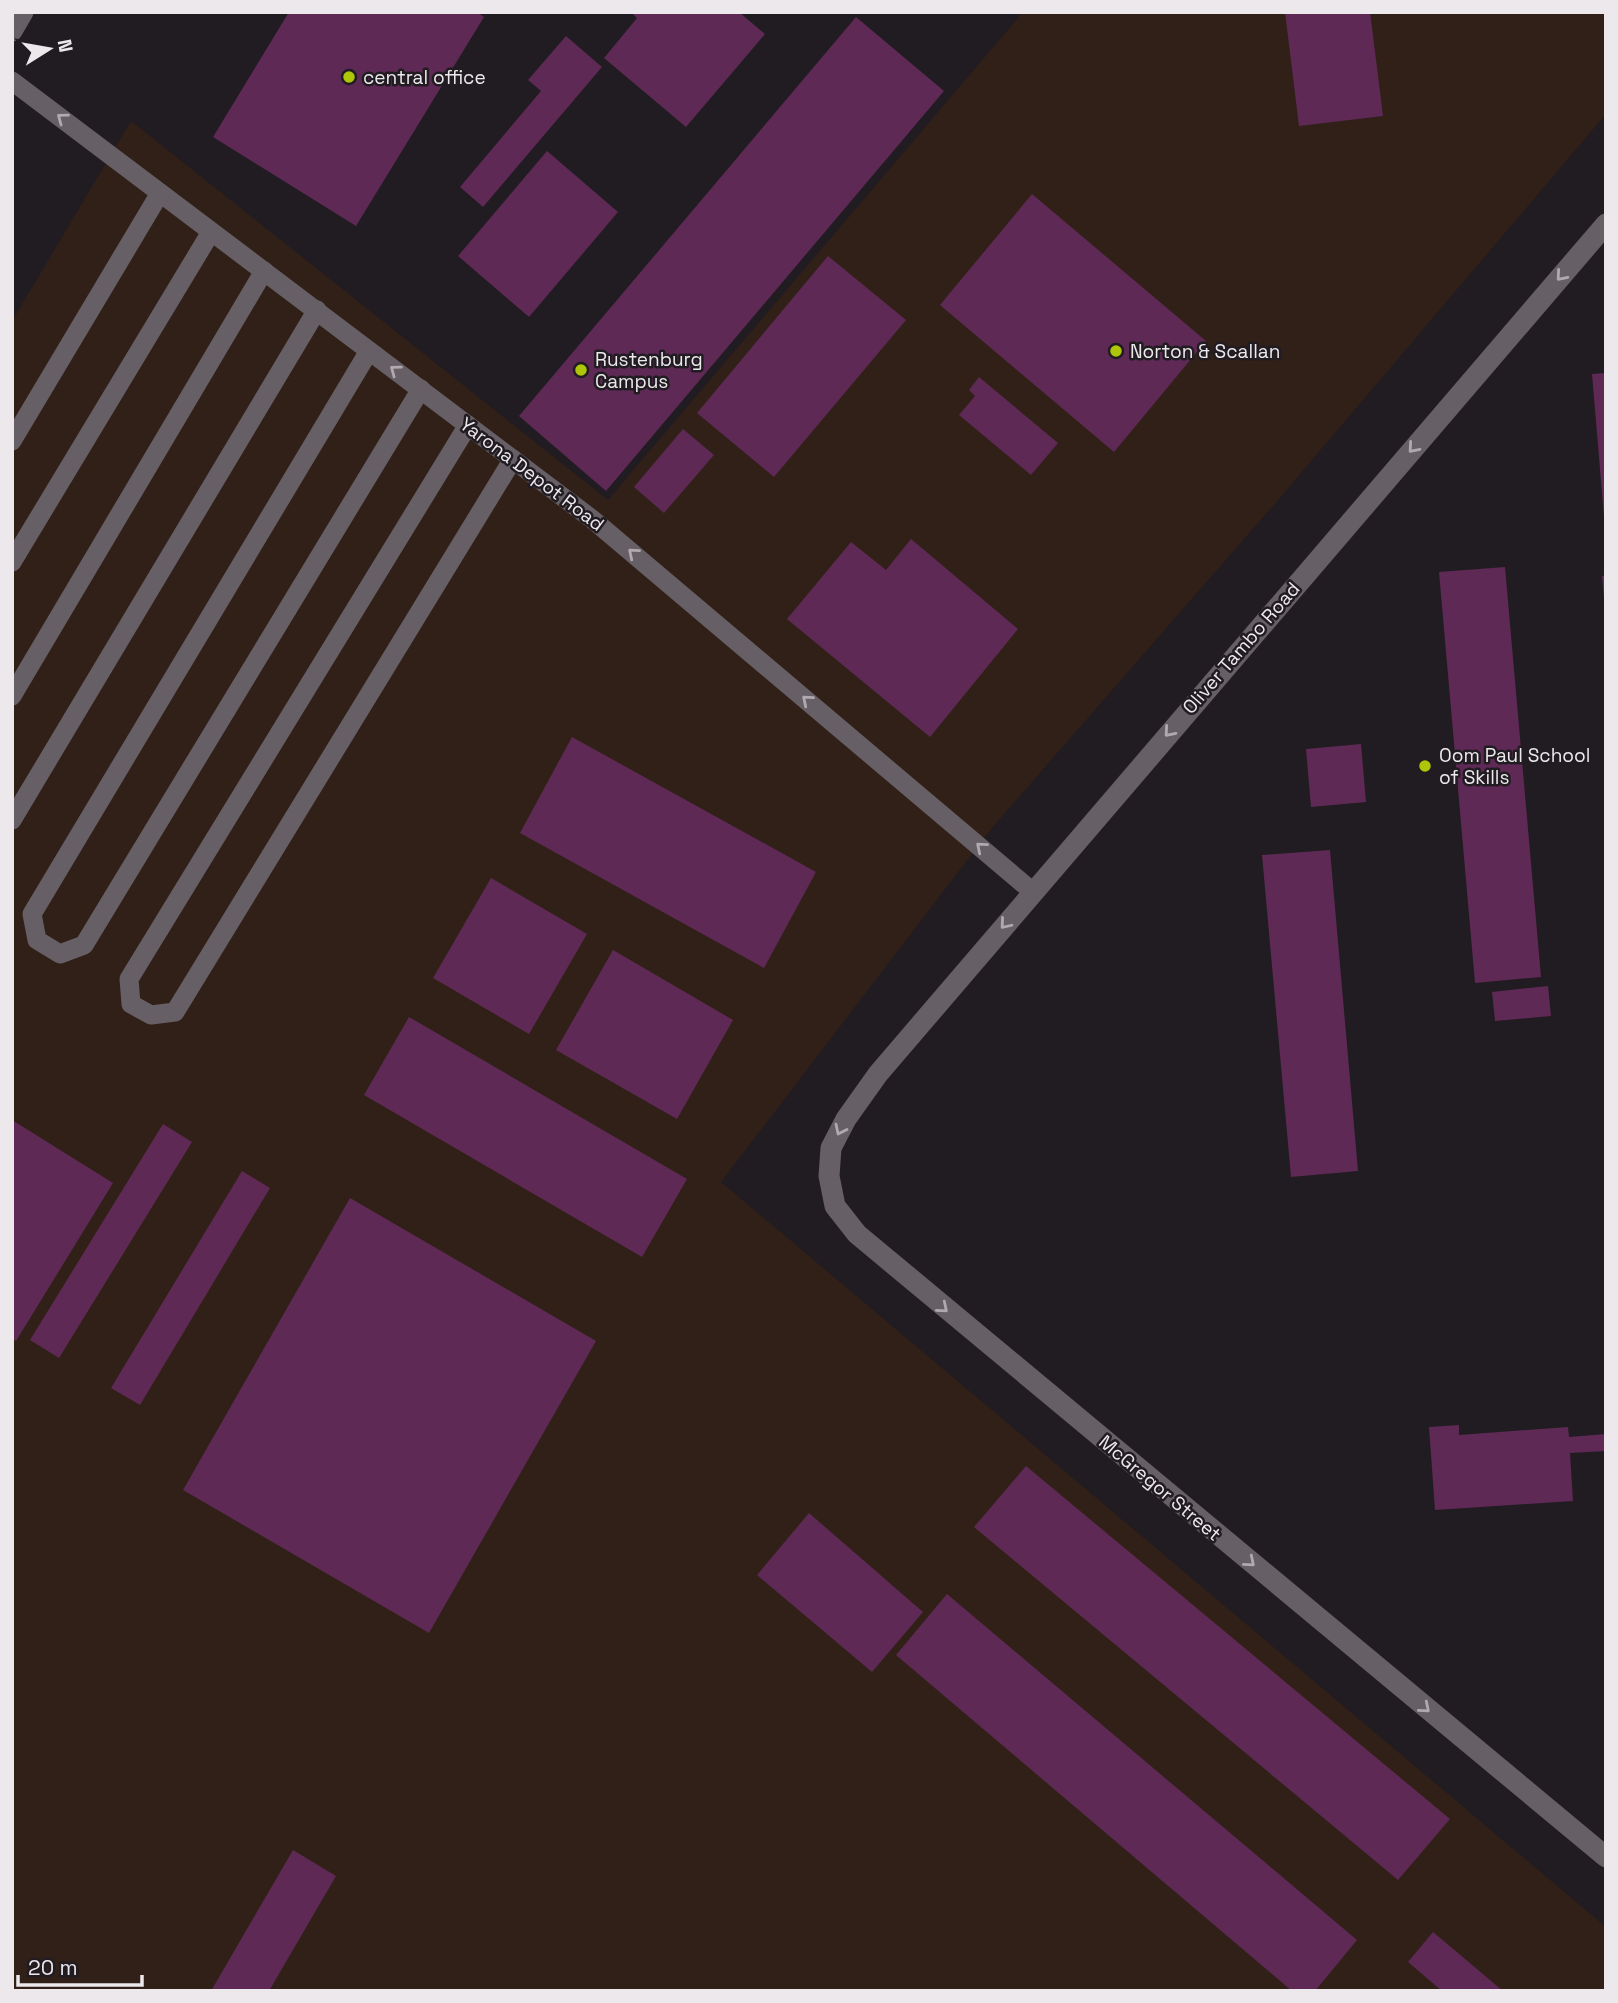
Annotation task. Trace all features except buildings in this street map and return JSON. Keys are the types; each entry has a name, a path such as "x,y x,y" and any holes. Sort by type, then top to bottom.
{"street":[{"path":"12,32 23,12"},
{"name":"Oliver Tambo Road","path":"878,1074 1606,224"},
{"name":"McGregor Street","path":"878,1074 846,1119 831,1148 829,1175 835,1206 857,1234 1606,1857"}],"lane":[{"name":"Yarona Depot Road","path":"12,81 592,519 1033,892"},
{"path":"12,441 160,193"},
{"path":"12,562 211,232"},
{"path":"12,696 264,271"},
{"path":"12,820 317,310"},
{"path":"369,351 32,914 37,940 60,954 84,945 421,389"},
{"path":"468,425 129,979 131,1004 151,1015 175,1012 513,459"}],"shaded area":[{"path":"1023,12 1606,12 1606,114 1278,500 991,829 721,1182 1606,1927 1606,1991 12,1991 12,321 131,121 608,500"}],"place":[{"name":"central office","path":"349,77"},
{"name":"Norton & Scallan","path":"1116,351"},
{"name":"Rustenburg Campus","path":"581,370"},
{"name":"Oom Paul School of Skills","path":"1425,766"}]}
